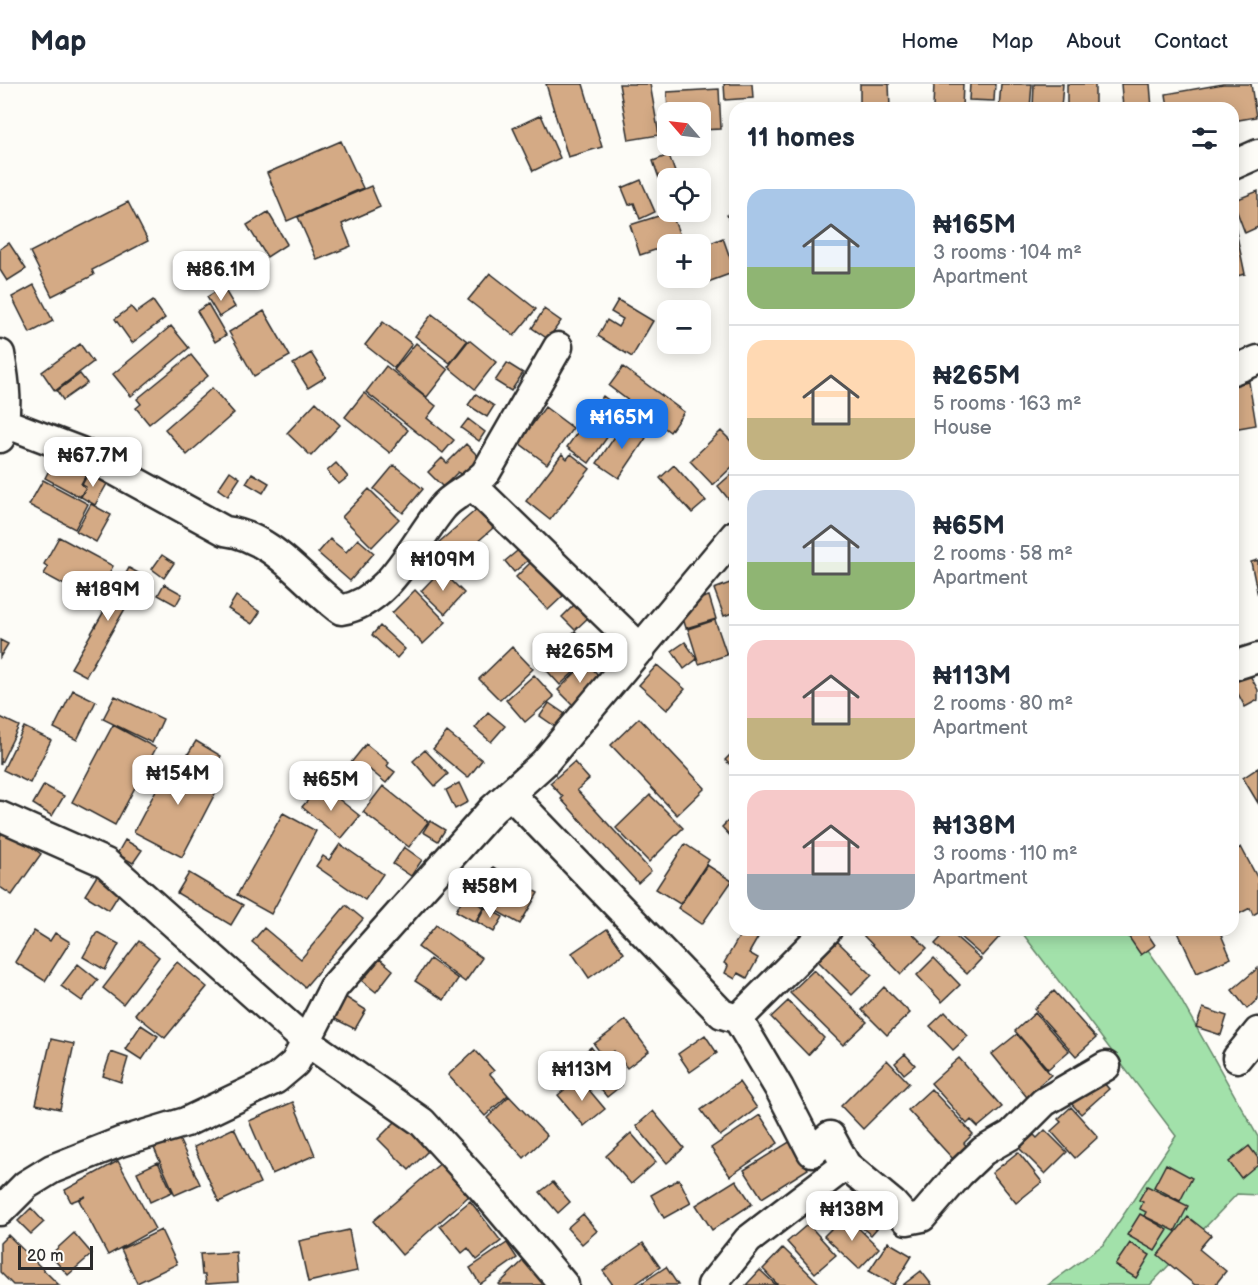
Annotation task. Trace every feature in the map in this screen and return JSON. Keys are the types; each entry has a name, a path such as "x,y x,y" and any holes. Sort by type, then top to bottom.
{"street":[{"path":"1239,162 1258,154"},
{"path":"0,354 6,386 3,430 33,434 81,452 225,531 245,534 264,543 341,610 355,608 388,583 444,505 485,474 558,347"},
{"path":"1239,368 1258,360"},
{"path":"6,386 33,434"},
{"path":"472,485 641,649"},
{"path":"0,1210 26,1185 52,1169 120,1142 186,1122 276,1078 295,1063 334,987 493,809 544,763 729,542"},
{"path":"1239,664 1258,658"},
{"path":"511,795 722,1014 738,1019 779,1088 812,1152 830,1136 846,1165 893,1204 907,1220 922,1216 983,1151 1011,1136 1044,1102 1106,1066"},
{"path":"0,816 106,863 306,1041 422,1122 482,1188 564,1285"},
{"path":"738,1019 821,936"},
{"path":"1237,1058 1258,1032"},
{"path":"712,1285 748,1240 846,1165"}],"green space":[{"path":"1025,936 1138,936 1172,984 1258,1137 1258,1195 1237,1194 1150,1285 1048,1285 1104,1244 1176,1136"}],"building":[{"path":"546,84 583,84 602,147 568,157"},
{"path":"619,84 650,84 657,135 629,140"},
{"path":"724,84 752,84 753,98 725,100"},
{"path":"860,84 889,84 890,102 860,102"},
{"path":"934,84 963,84 962,102 933,102"},
{"path":"970,84 995,84 994,101 969,100"},
{"path":"1001,84 1032,84 1030,102 1000,102"},
{"path":"1034,84 1063,84 1062,102 1033,102"},
{"path":"1067,84 1095,84 1095,102 1067,102"},
{"path":"1121,84 1150,84 1152,102 1122,102"},
{"path":"1223,84 1251,84 1256,117 1239,120 1239,102 1167,102 1166,94"},
{"path":"719,89 721,129 711,129 711,102 668,102 667,92"},
{"path":"541,115 560,158 533,171 513,128"},
{"path":"341,141 363,188 287,221 267,173"},
{"path":"669,156 674,168 657,168 657,172 653,161"},
{"path":"641,180 655,212 640,219 634,203 629,205 622,188"},
{"path":"371,186 380,207 342,224 351,246 317,260 298,217"},
{"path":"1258,191 1258,227 1245,233 1239,217 1239,199"},
{"path":"128,202 148,241 92,270 94,275 52,296 30,252"},
{"path":"268,212 287,244 267,257 247,225"},
{"path":"657,216 657,222 675,222 679,234 657,234 657,249 640,255 630,225"},
{"path":"723,238 729,255 729,274 711,281 711,243"},
{"path":"9,243 26,269 7,281 0,270 0,249"},
{"path":"1239,246 1245,274 1239,276"},
{"path":"490,273 536,309 514,336 468,300"},
{"path":"34,285 53,321 30,333 12,297"},
{"path":"223,287 235,307 219,317 207,297"},
{"path":"618,300 653,321 632,357 598,336 607,320 618,327 623,319 611,312"},
{"path":"153,301 165,318 132,343 115,319 131,307 136,313"},
{"path":"208,304 226,335 215,342 197,311"},
{"path":"544,309 561,321 548,339 532,328"},
{"path":"264,311 290,356 254,376 229,332"},
{"path":"432,314 467,341 450,363 415,336"},
{"path":"383,322 412,344 394,368 365,345"},
{"path":"171,326 189,348 131,396 113,374"},
{"path":"469,340 496,362 475,389 448,367"},
{"path":"416,343 448,370 427,397 394,370"},
{"path":"80,344 93,362 55,391 42,372"},
{"path":"311,353 326,377 308,388 293,364"},
{"path":"191,355 208,376 149,424 136,408 141,404 137,399"},
{"path":"507,363 523,373 511,391 495,381"},
{"path":"386,366 436,406 427,418 454,440 443,453 366,392"},
{"path":"623,367 684,412 670,432 609,386"},
{"path":"80,374 87,383 63,400 57,391"},
{"path":"1249,382 1256,425 1239,428 1239,384"},
{"path":"212,388 234,413 187,455 165,429"},
{"path":"364,393 408,430 390,453 345,417"},
{"path":"476,394 494,406 487,417 468,405"},
{"path":"603,396 625,412 589,463 567,447"},
{"path":"316,402 340,425 311,456 287,433"},
{"path":"545,407 573,428 547,464 519,443"},
{"path":"468,419 485,432 479,441 461,428"},
{"path":"624,423 646,438 619,478 597,463"},
{"path":"721,431 729,439 729,470 713,485 690,461"},
{"path":"466,444 480,458 462,476 458,472 443,487 428,472 442,458 447,463"},
{"path":"562,454 567,459 571,454 590,469 550,520 526,501"},
{"path":"56,457 87,473 81,484 86,487 80,497 45,478"},
{"path":"336,463 348,477 339,484 327,471"},
{"path":"394,465 423,489 403,513 374,489"},
{"path":"674,465 706,501 692,513 660,478"},
{"path":"230,471 240,478 228,496 218,489"},
{"path":"89,472 108,482 95,505 81,497 86,487 82,485"},
{"path":"252,473 269,483 263,493 246,483"},
{"path":"729,476 729,500 718,486"},
{"path":"43,480 88,504 75,529 29,505"},
{"path":"369,489 399,519 372,547 342,517"},
{"path":"91,504 111,515 96,542 76,531"},
{"path":"477,509 493,528 447,569 430,550"},
{"path":"59,537 113,566 94,601 44,574 48,567 44,564"},
{"path":"330,539 346,552 358,539 374,553 350,581 318,553"},
{"path":"522,547 531,558 514,572 505,561"},
{"path":"162,555 174,563 164,578 152,569"},
{"path":"1258,560 1258,596 1251,562"},
{"path":"531,562 563,596 548,610 516,577"},
{"path":"129,568 144,576 86,676 71,668"},
{"path":"441,570 464,593 445,614 421,591"},
{"path":"729,583 729,614 724,616 714,589"},
{"path":"164,584 182,594 176,605 158,595"},
{"path":"415,590 446,622 423,644 392,613"},
{"path":"236,596 260,612 252,624 228,609"},
{"path":"709,596 716,619 686,628 679,605"},
{"path":"577,602 590,616 575,630 562,617"},
{"path":"715,620 727,655 699,664 688,629"},
{"path":"380,626 405,649 397,658 372,635"},
{"path":"575,631 595,652 560,685 540,663"},
{"path":"0,640 8,644 0,657"},
{"path":"685,642 697,659 684,669 672,651"},
{"path":"512,647 533,669 500,700 479,679"},
{"path":"586,662 601,678 573,705 558,690"},
{"path":"657,665 685,689 667,710 639,685"},
{"path":"1247,670 1258,690 1258,700 1245,707 1239,696 1239,674"},
{"path":"534,675 554,697 525,722 506,700"},
{"path":"73,690 96,701 77,740 54,728"},
{"path":"115,696 163,719 152,743 103,719"},
{"path":"549,703 565,714 556,727 540,716"},
{"path":"488,712 505,726 491,742 475,728"},
{"path":"0,717 19,726 0,765"},
{"path":"639,718 705,788 677,815 611,745"},
{"path":"113,725 156,748 115,825 72,802"},
{"path":"24,727 51,740 30,783 3,770"},
{"path":"447,732 482,760 468,778 433,749"},
{"path":"196,741 221,756 214,769 188,754"},
{"path":"366,744 389,763 387,766 395,772 386,783 370,770 365,776 350,764"},
{"path":"425,750 448,774 435,786 413,761"},
{"path":"174,756 222,780 182,857 134,832"},
{"path":"574,762 589,779 577,790 651,871 638,883 561,799 563,797 550,783"},
{"path":"1258,768 1258,803 1243,778"},
{"path":"459,783 468,802 455,809 446,790"},
{"path":"44,785 64,796 52,816 33,804"},
{"path":"321,785 360,816 341,839 302,807"},
{"path":"383,786 428,822 409,847 363,812"},
{"path":"650,795 683,828 649,862 616,828"},
{"path":"283,813 316,831 271,914 237,895"},
{"path":"729,820 729,835 722,827"},
{"path":"430,821 445,830 438,841 423,832"},
{"path":"6,828 41,854 12,895 0,887 0,836"},
{"path":"125,840 142,850 133,863 117,854"},
{"path":"340,844 383,874 365,900 316,866 323,856 329,860"},
{"path":"685,844 709,860 680,904 656,889"},
{"path":"404,847 422,860 411,876 393,864"},
{"path":"1241,847 1258,879 1258,912 1253,915 1250,908 1239,914 1239,848"},
{"path":"707,865 729,879 729,885 702,924 678,908"},
{"path":"493,867 538,893 520,924 475,899 485,882 491,885 495,879 489,875"},
{"path":"189,873 243,905 231,925 177,893"},
{"path":"98,874 122,889 109,910 85,895"},
{"path":"464,896 484,907 475,922 456,911"},
{"path":"346,905 363,919 305,987 252,942 264,928 301,959"},
{"path":"485,907 503,917 494,932 477,922"},
{"path":"436,925 482,958 465,982 418,947"},
{"path":"607,929 624,953 589,978 572,953"},
{"path":"34,931 50,941 55,933 70,942 45,981 15,962"},
{"path":"97,932 119,944 105,970 83,957"},
{"path":"740,936 759,936 749,953 758,958 747,978 738,973 735,979 725,973 728,966 724,963"},
{"path":"864,936 915,936 927,948 901,974"},
{"path":"942,936 955,936 981,959 967,974 935,944"},
{"path":"959,936 1000,936 982,956"},
{"path":"1128,936 1149,936 1155,945 1141,955"},
{"path":"1180,936 1222,936 1231,958 1197,973"},
{"path":"139,941 159,957 123,1004 103,988"},
{"path":"837,941 872,975 852,995 818,961"},
{"path":"934,958 960,985 942,1002 917,975"},
{"path":"380,959 393,970 376,992 362,981"},
{"path":"430,959 458,979 444,1000 415,981"},
{"path":"177,962 207,987 165,1038 135,1014"},
{"path":"78,964 98,980 82,1001 61,986"},
{"path":"1258,968 1258,999 1247,1009 1232,990"},
{"path":"814,970 867,1022 843,1045 790,993"},
{"path":"884,987 910,1013 887,1035 862,1010"},
{"path":"1054,991 1096,1038 1076,1056 1034,1009"},
{"path":"342,995 366,1010 355,1029 329,1016"},
{"path":"788,1001 824,1038 808,1055 771,1017"},
{"path":"1203,1008 1227,1016 1221,1035 1196,1027"},
{"path":"945,1012 968,1036 953,1050 930,1026"},
{"path":"1035,1013 1069,1051 1048,1069 1015,1031"},
{"path":"626,1020 649,1051 627,1068 614,1051 604,1058 594,1044"},
{"path":"141,1025 158,1036 142,1060 125,1049"},
{"path":"1017,1034 1051,1075 1039,1085 1043,1090 1030,1101 992,1054"},
{"path":"705,1035 717,1053 690,1072 678,1054"},
{"path":"51,1039 74,1044 60,1109 36,1104"},
{"path":"591,1047 622,1085 607,1097 576,1059"},
{"path":"475,1050 494,1071 490,1074 508,1095 485,1116 448,1075"},
{"path":"111,1052 128,1058 121,1082 103,1076"},
{"path":"905,1054 915,1065 904,1074 895,1063"},
{"path":"959,1058 1002,1107 978,1127 971,1120 967,1124 931,1083"},
{"path":"887,1060 909,1083 863,1129 841,1106"},
{"path":"1096,1074 1109,1089 1081,1114 1068,1100"},
{"path":"579,1078 605,1109 584,1126 558,1095"},
{"path":"739,1082 757,1108 720,1136 701,1110"},
{"path":"931,1089 973,1134 964,1143 967,1147 953,1159 908,1110"},
{"path":"509,1096 547,1136 524,1158 487,1118"},
{"path":"293,1102 315,1155 272,1174 249,1121"},
{"path":"1071,1107 1098,1137 1075,1158 1051,1131 1061,1122 1058,1119"},
{"path":"653,1111 684,1148 667,1163 636,1126"},
{"path":"760,1115 778,1143 730,1176 711,1148"},
{"path":"399,1118 430,1149 409,1170 378,1139"},
{"path":"234,1128 260,1183 219,1202 194,1147"},
{"path":"1045,1130 1067,1152 1045,1174 1019,1148 1034,1135 1037,1138"},
{"path":"631,1133 656,1162 631,1184 606,1156"},
{"path":"178,1137 200,1184 175,1195 154,1148"},
{"path":"791,1141 808,1169 762,1198 744,1170"},
{"path":"1249,1146 1258,1158 1258,1164 1241,1178 1229,1162"},
{"path":"1018,1152 1042,1182 1016,1203 992,1173"},
{"path":"450,1155 478,1188 402,1255 373,1221"},
{"path":"118,1161 155,1229 108,1255 79,1200 86,1196 71,1202 65,1190"},
{"path":"158,1162 172,1192 150,1202 137,1172"},
{"path":"1166,1164 1192,1178 1180,1201 1154,1187"},
{"path":"679,1179 691,1203 664,1218 651,1195"},
{"path":"736,1180 752,1204 712,1230 696,1205"},
{"path":"553,1182 570,1202 558,1213 540,1192"},
{"path":"1147,1186 1188,1206 1175,1231 1144,1216 1146,1212 1140,1209 1143,1202 1139,1200"},
{"path":"858,1194 886,1218 871,1235 843,1212"},
{"path":"470,1201 501,1241 477,1260 468,1248 462,1253 440,1226"},
{"path":"31,1208 44,1222 31,1234 18,1221"},
{"path":"583,1214 597,1231 582,1244 567,1228"},
{"path":"1140,1214 1168,1230 1155,1251 1127,1235"},
{"path":"845,1215 879,1248 859,1269 824,1236"},
{"path":"1188,1217 1211,1235 1199,1249 1226,1271 1215,1285 1195,1285 1158,1255"},
{"path":"808,1224 836,1255 815,1273 787,1242"},
{"path":"161,1230 177,1264 137,1283 121,1249"},
{"path":"349,1230 357,1271 308,1282 299,1241"},
{"path":"74,1233 92,1254 68,1275 50,1255"},
{"path":"8,1235 59,1285 13,1285 0,1272 0,1243"},
{"path":"888,1242 912,1256 894,1285 869,1271"},
{"path":"507,1243 517,1258 480,1284 470,1268"},
{"path":"643,1243 660,1267 634,1285 613,1285 603,1271"},
{"path":"1130,1243 1150,1255 1136,1278 1115,1265"},
{"path":"783,1248 821,1285 778,1285 763,1269"},
{"path":"236,1252 238,1282 206,1284 205,1275 202,1275 200,1254"},
{"path":"527,1257 553,1285 499,1284"},
{"path":"666,1267 678,1285 639,1285"},
{"path":"760,1270 776,1285 746,1285"},
{"path":"921,1271 932,1285 903,1285"}]}
